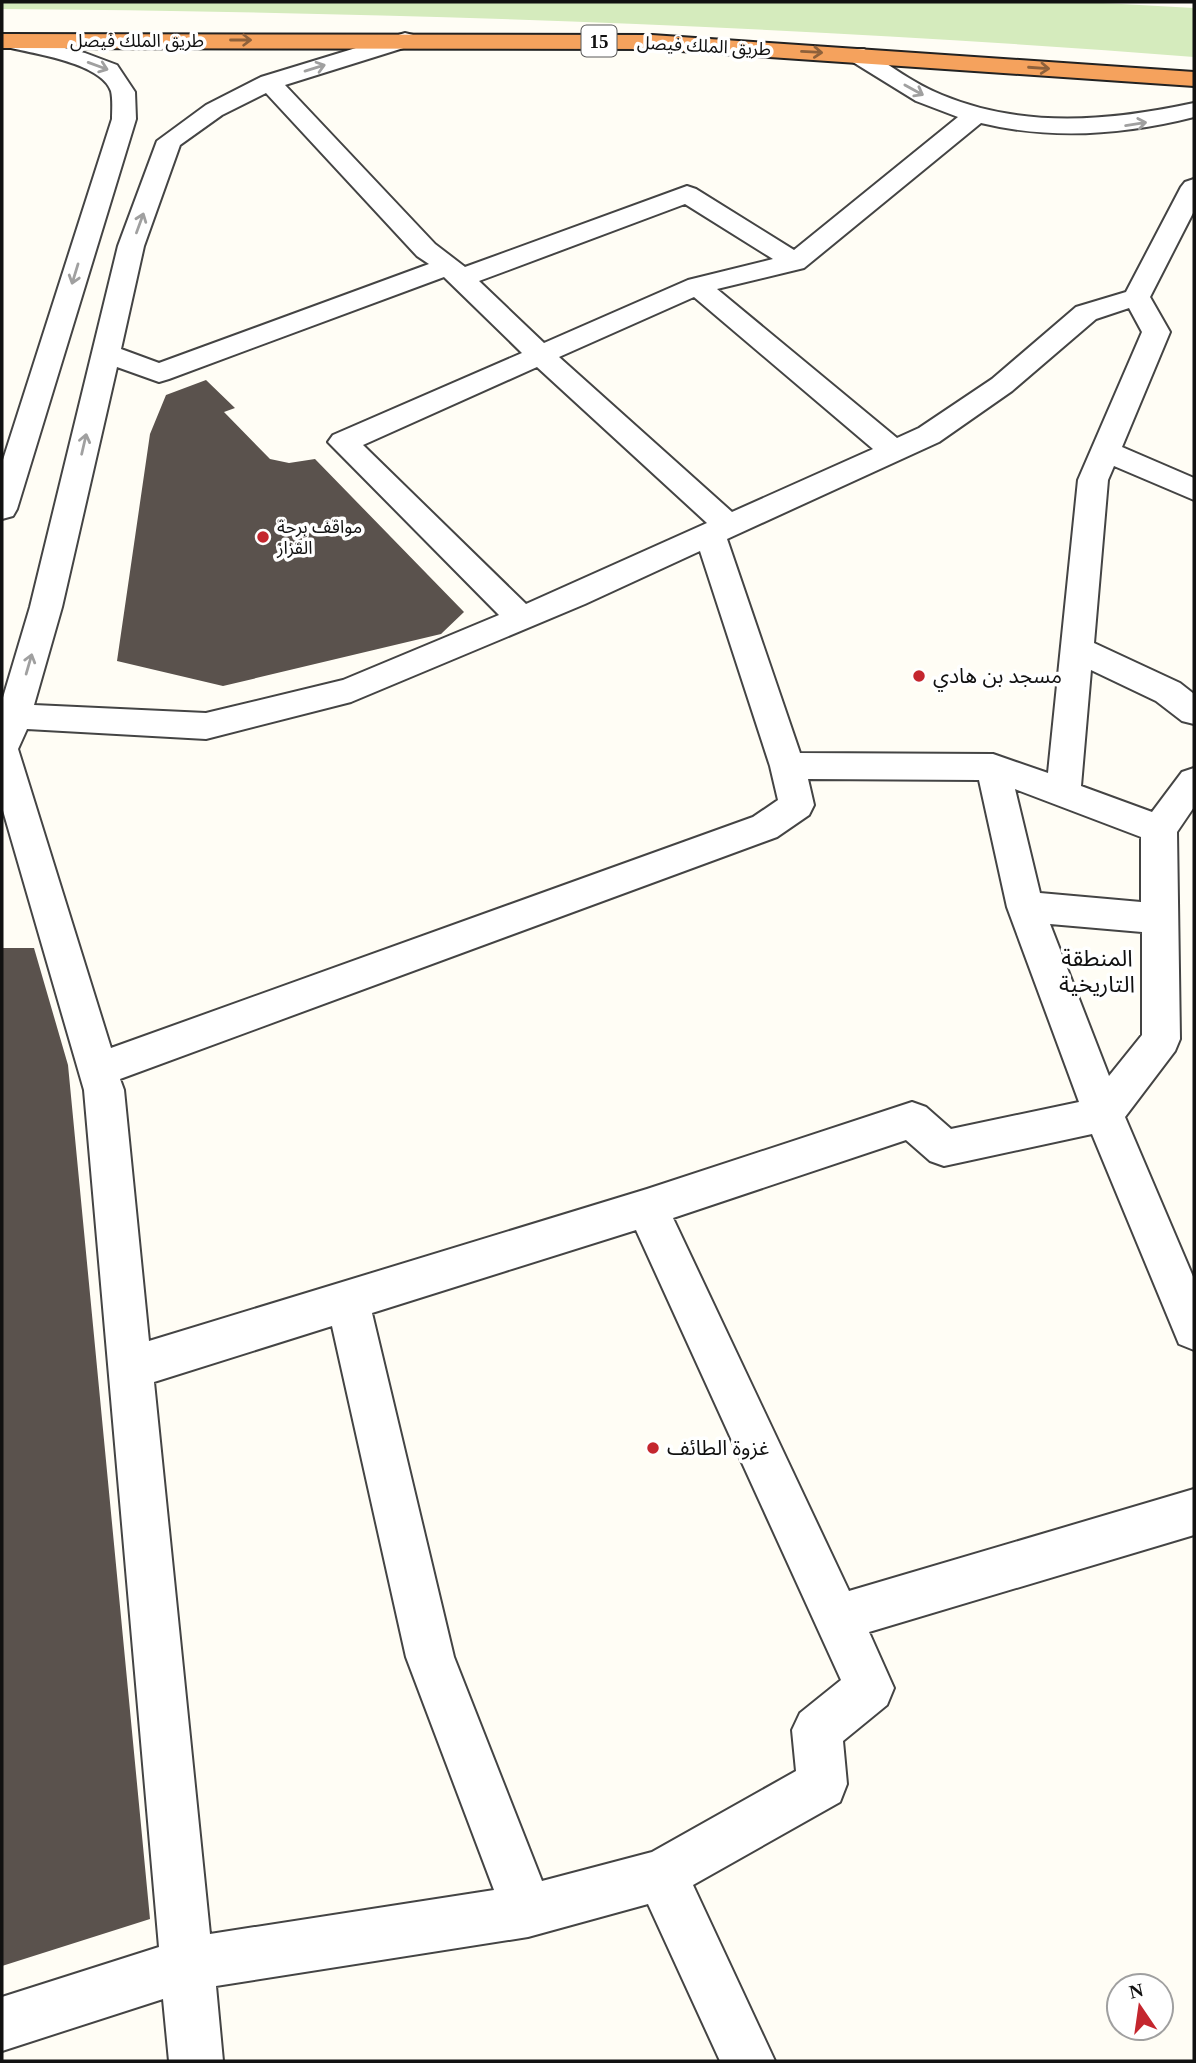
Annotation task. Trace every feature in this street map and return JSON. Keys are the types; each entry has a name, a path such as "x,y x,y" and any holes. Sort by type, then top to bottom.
{"highway":[{"path":"69,19 327,23 652,42"},
{"name":"طريق الملك فيصل","path":"5,41 652,42 1194,79"}],"street":[{"path":"196,2061 104,1090 6,742 46,607 131,246 169,141 214,110 269,82 405,40"},
{"path":"2,509 124,118 123,92 109,70 77,58 5,41"},
{"path":"856,54 932,100 975,115 1021,124 1062,127 1124,126 1194,110"},
{"path":"98,1070 765,827 797,805 720,530 455,272 426,250 269,82"},
{"path":"521,618 343,442 697,286 795,262 975,115"},
{"path":"6,742 206,726 351,690 521,618 929,435 1002,385 1086,313 1137,297 1194,187"},
{"path":"106,353 159,373 420,275 455,272 687,194 795,262"},
{"path":"697,286 894,451"},
{"path":"1063,793 1093,480 1156,332 1137,297"},
{"path":"1105,451 1194,490"},
{"path":"1077,649 1168,692 1194,712"},
{"path":"787,766 993,767 1159,829"},
{"path":"993,767 1025,906 1104,1114 1194,1329"},
{"path":"130,1368 647,1208 912,1120 944,1148 1104,1114 1161,1039 1159,829 1194,781"},
{"path":"1025,906 1160,919"},
{"path":"2,2024 188,1964 528,1911 661,1875 822,1784 817,1730 870,1688 647,1208"},
{"path":"348,1300 430,1657 528,1911"},
{"path":"837,1618 1194,1512"},
{"path":"661,1875 748,2061"}],"green space":[{"path":"2,2 1085,2 1194,8 1194,57 897,37 599,22 300,13 2,9"}],"building":[{"name":"مواقف برحة القزاز","path":"206,380 235,408 224,412 270,459 289,463 315,459 464,612 441,634 223,686 117,661 150,434 166,395"},
{"path":"2,948 34,948 68,1065 150,1919 2,1966"}],"place":[{"name":"مواقف برحة القزاز","path":"263,537"},
{"name":"مسجد بن هادي","path":"919,676"},
{"name":"غزوة الطائف","path":"653,1448"}],"district":[{"name":"المنطقة التاريخية","path":"1097,971"}]}
